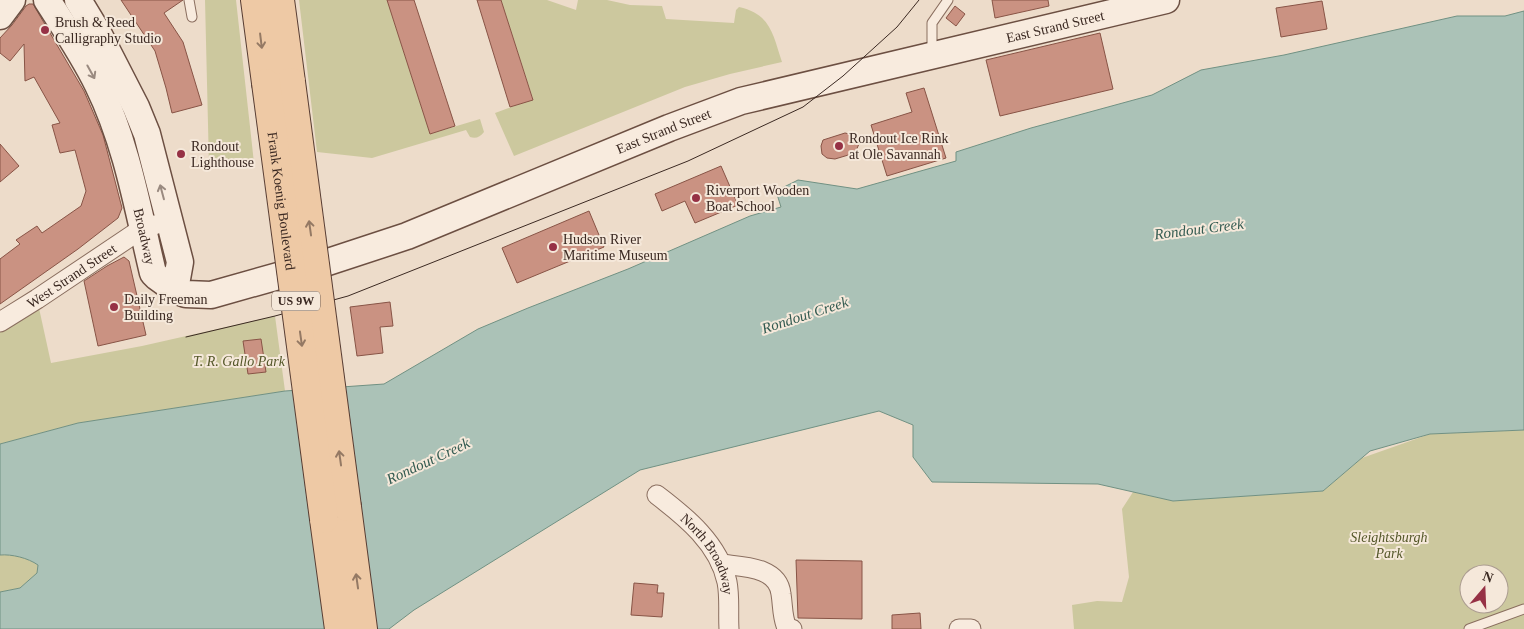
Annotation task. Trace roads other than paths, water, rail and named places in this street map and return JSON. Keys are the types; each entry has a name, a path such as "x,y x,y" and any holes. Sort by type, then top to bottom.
{"main road":[{"name":"Frank Koenig Boulevard","path":"255,0 279,83"},
{"name":"Frank Koenig Boulevard","path":"280,0 279,83 336,513"},
{"name":"US 9W","path":"336,513 339,629"},
{"name":"US 9W","path":"336,513 363,629"}],"street":[{"path":"0,16 12,0"},
{"name":"Broadway","path":"47,0 72,37 99,86 117,132 154,273 175,290 180,262 147,134 136,107 98,33 78,0"},
{"name":"East Strand Street","path":"175,290 186,294 211,295 328,262 407,236 669,128 741,101 1166,0"},
{"name":"West Strand Street","path":"0,322 143,228 170,222"},
{"name":"North Broadway","path":"657,495 686,517 698,530 721,564 727,582 729,629"},
{"path":"721,564 754,568 775,578 781,591 783,620 787,628 792,629"},
{"path":"959,629 972,629"}],"lane":[{"path":"189,0 192,17"},
{"path":"932,55 932,23 948,0"},
{"path":"1469,629 1524,609"}],"water":[{"name":"Rondout Creek","path":"1524,11 1524,430 1430,434 1370,451 1323,491 1173,501 1098,484 932,482 913,457 913,425 879,411 640,470 414,610 389,629 0,629 0,592 20,588 37,573 38,565 20,557 0,555 0,444 78,423 285,391 384,384 478,329 628,269 750,216 781,207 776,191 798,180 857,189 956,161 956,152 1031,128 1152,95 1201,70 1284,55 1457,16 1505,16"}],"tram line":[{"path":"186,337 348,296 688,161 803,107 843,76 897,27 919,0"}],"place":[{"name":"Brush & Reed Calligraphy Studio","path":"45,30"},
{"name":"Rondout Ice Rink at Ole Savannah","path":"839,146"},
{"name":"Rondout Lighthouse","path":"181,154"},
{"name":"Riverport Wooden Boat School","path":"696,198"},
{"name":"Hudson River Maritime Museum","path":"553,247"},
{"name":"Daily Freeman Building","path":"114,307"}],"park label":[{"name":"T. R. Gallo Park","path":"239,361"},
{"name":"Sleightsburgh Park","path":"1389,546"}]}
